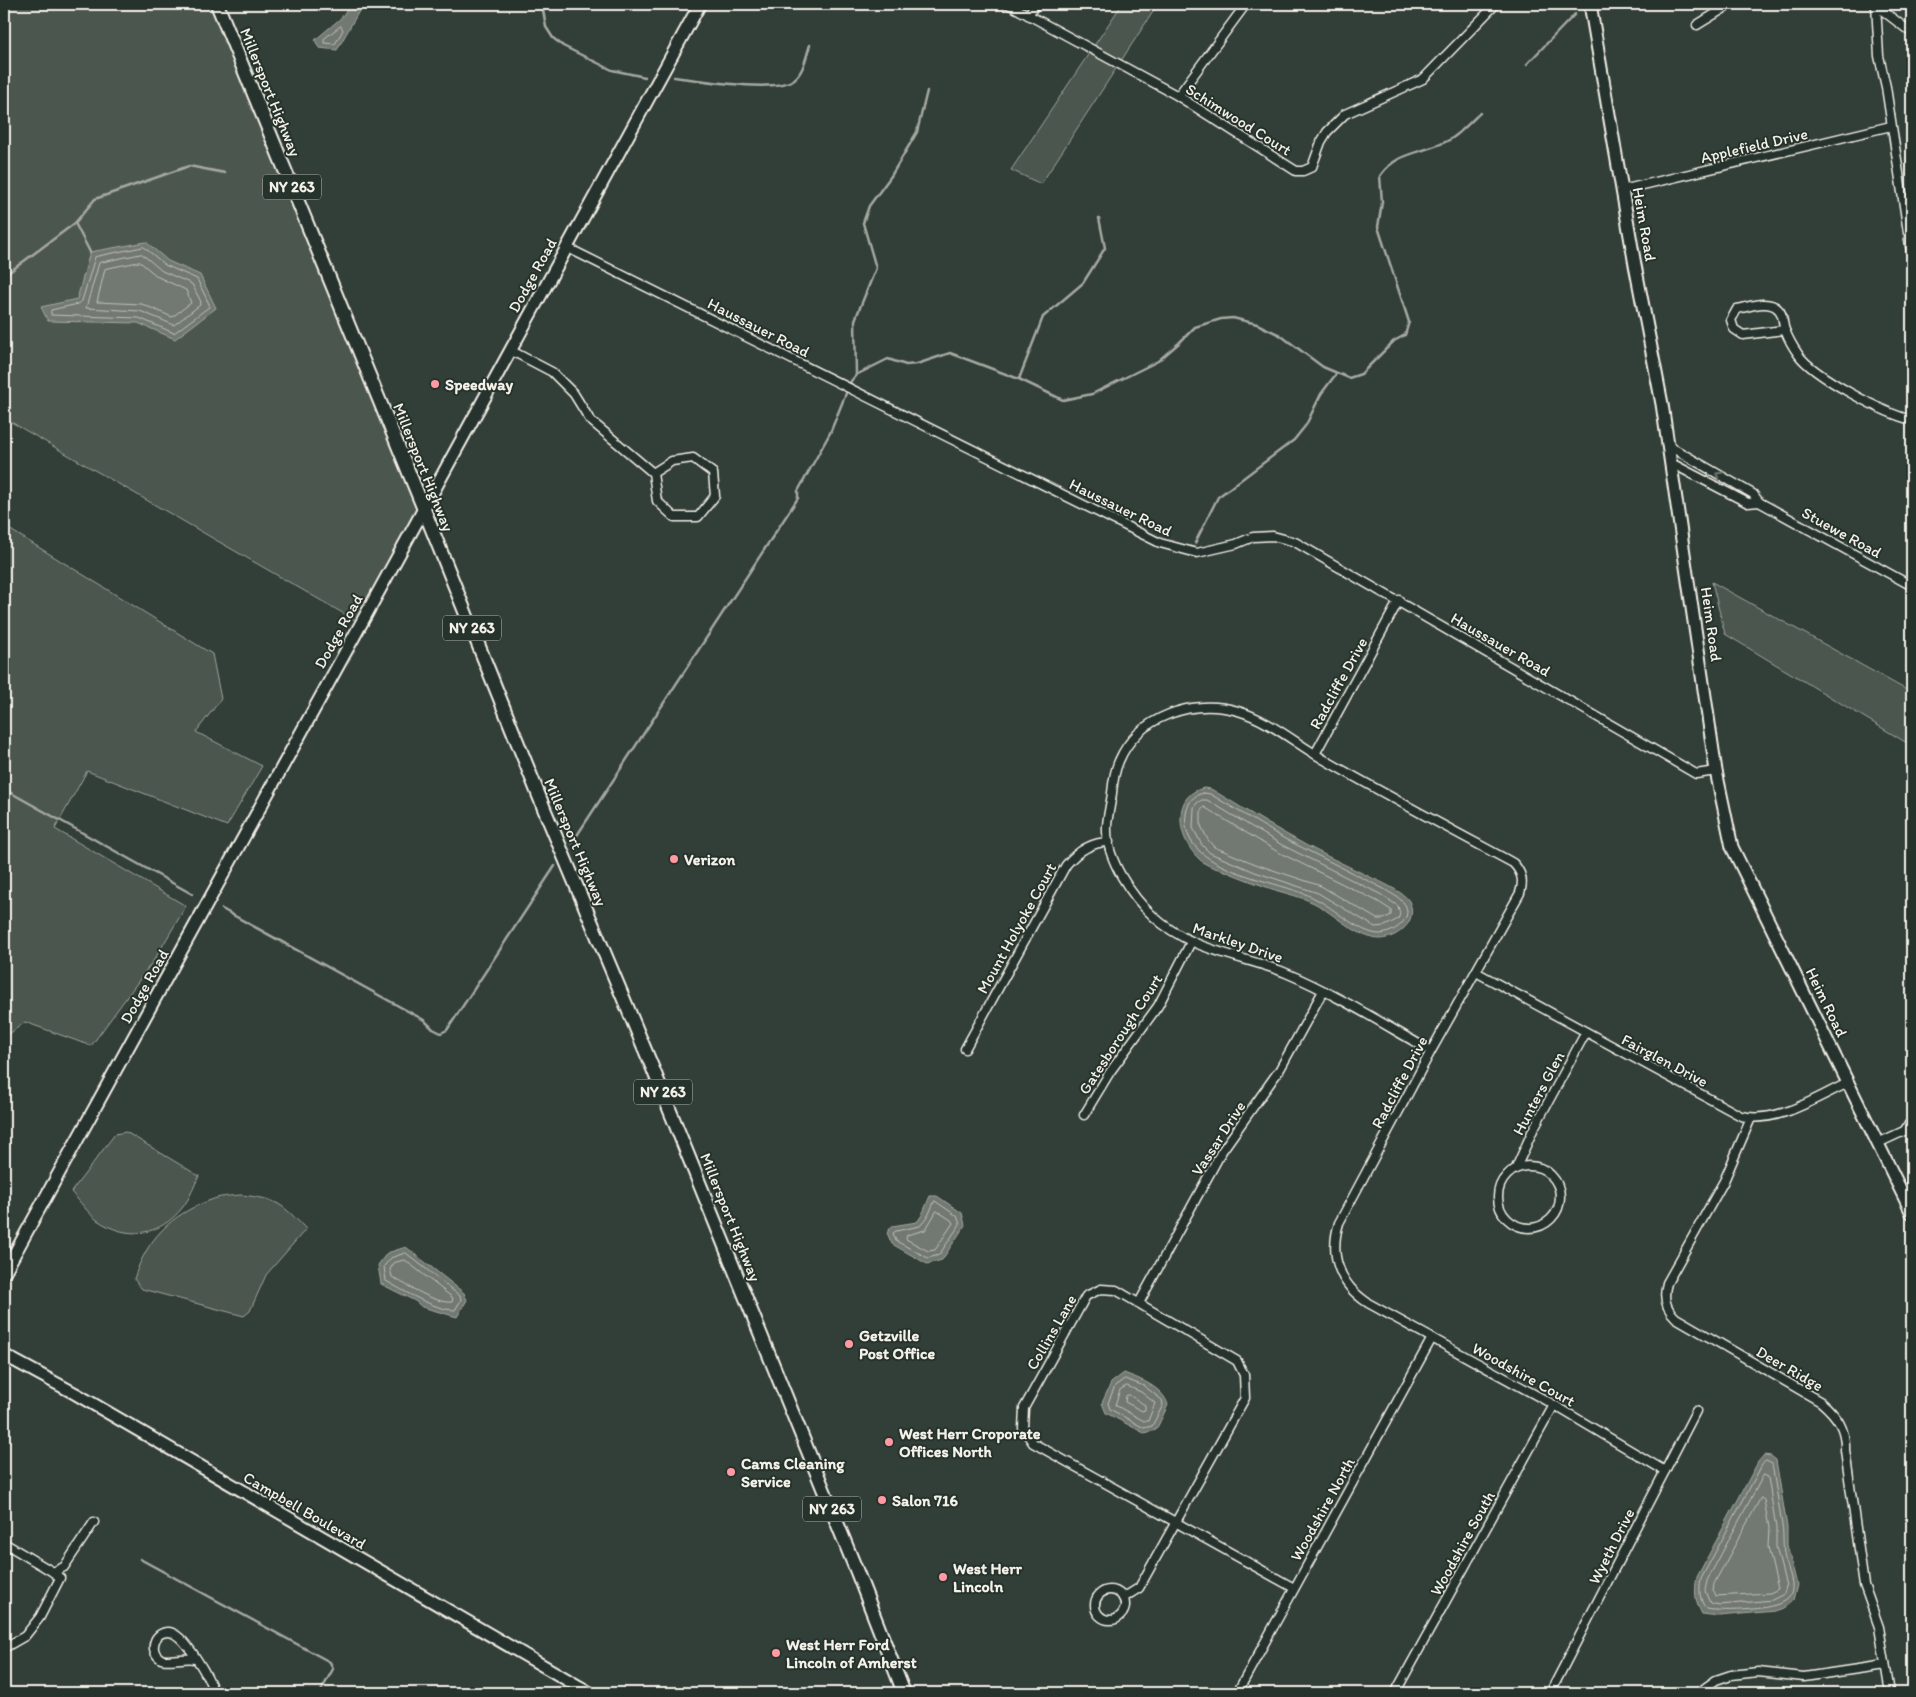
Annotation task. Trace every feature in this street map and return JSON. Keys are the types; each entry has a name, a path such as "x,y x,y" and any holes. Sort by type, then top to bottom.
{"main road":[{"name":"Millersport Highway","path":"217,4 545,811 653,1069 857,1572 904,1693"}],"street":[{"name":"Dodge Road","path":"4,1273 700,4"},
{"name":"Schimwood Court","path":"1008,4 1178,96 1296,171 1312,167 1321,142 1327,132 1345,114 1423,80 1496,4"},
{"path":"1028,15 1036,4"},
{"path":"1178,96 1246,4"},
{"name":"Heim Road","path":"1590,4 1622,190 1655,358 1716,771 1732,847 1912,1213"},
{"path":"1696,25 1732,4"},
{"path":"1875,4 1912,33"},
{"path":"1875,4 1879,56 1912,259"},
{"name":"Applefield Drive","path":"1622,190 1891,126"},
{"name":"Haussauer Road","path":"566,247 1160,543 1197,552 1236,544 1253,536 1273,536 1295,542 1399,600 1696,774 1716,771"},
{"path":"1784,330 1743,336 1734,329 1731,320 1738,309 1765,304 1772,305 1781,313 1784,330 1798,355 1816,372 1888,412 1912,420"},
{"path":"510,350 552,372 574,394 590,420 653,473 657,501 674,517 698,517 716,496 713,473 693,458 672,461 653,473"},
{"name":"Stuewe Road","path":"1668,446 1753,494 1759,502 1912,586"},
{"name":"Stuewe Road","path":"1671,463 1748,503 1759,502"},
{"name":"Radcliffe Drive","path":"1368,1303 1350,1289 1339,1270 1335,1257 1336,1233 1339,1223 1431,1051 1520,893 1523,882 1523,870 1514,863 1315,754 1399,600"},
{"name":"Markley Drive","path":"1315,754 1269,724 1238,711 1212,706 1197,707 1168,714 1154,720 1134,737 1119,761 1114,776 1107,830 1109,842 1120,873 1140,903 1165,926 1191,942 1285,973 1323,991 1431,1051"},
{"name":"Mount Holyoke Court","path":"965,1049 1066,865 1079,852 1098,842 1109,842"},
{"name":"Gatesborough Court","path":"1084,1115 1110,1072 1158,1006 1191,942"},
{"name":"Fairglen Drive","path":"1476,972 1730,1111 1751,1118 1779,1114 1848,1083"},
{"name":"Vassar Drive","path":"1139,1303 1222,1151 1280,1069 1323,991"},
{"name":"Hunters Glen","path":"1516,1168 1536,1166 1545,1170 1558,1185 1560,1195 1557,1210 1548,1222 1539,1227 1524,1228 1509,1222 1502,1214 1498,1204 1498,1193 1501,1182 1507,1174 1516,1168 1533,1130 1586,1032"},
{"name":"Deer Ridge","path":"1751,1118 1724,1181 1667,1283 1666,1306 1676,1318 1821,1402 1839,1420 1846,1441 1845,1450 1864,1585 1879,1626 1890,1693"},
{"path":"1878,1143 1904,1131 1912,1120"},
{"name":"Collins Lane","path":"1175,1522 1244,1398 1244,1376 1237,1361 1116,1290 1101,1289 1086,1296 1024,1408 1023,1428 1032,1443 1294,1588"},
{"name":"Woodshire Court","path":"1368,1303 1554,1405 1665,1471"},
{"name":"Woodshire North","path":"1236,1693 1432,1338"},
{"name":"Campbell Boulevard","path":"4,1355 76,1394 590,1693"},
{"name":"Woodshire South","path":"1395,1693 1554,1405"},
{"name":"Wyeth Drive","path":"1550,1693 1696,1411"},
{"path":"54,1572 64,1567 94,1522"},
{"path":"1123,1598 1138,1588 1175,1522"},
{"path":"4,1543 54,1572 60,1578 40,1617 25,1636 4,1648"},
{"path":"195,1659 181,1658 170,1661 161,1659 153,1648 155,1640 162,1633 172,1633 190,1650 208,1677 214,1693"},
{"path":"1698,1693 1716,1680 1731,1675 1758,1672 1804,1677 1886,1665"}],"shaded area":[{"path":"4,4 217,4 423,507 360,623 4,418"},
{"path":"1122,4 1158,4 1041,184 1011,170"},
{"path":"4,526 212,654 221,699 196,732 262,766 227,826 87,771 55,829 186,906 156,957 91,1046 25,1022 4,1038"},
{"path":"1712,582 1912,693 1912,746 1725,634"},
{"path":"126,1132 199,1176 190,1196 174,1217 154,1229 143,1232 132,1233 109,1227 97,1220 71,1192 115,1134"},
{"path":"241,1195 263,1198 278,1204 306,1229 266,1275 250,1311 244,1316 142,1289 134,1279 145,1252 162,1230 172,1221 197,1206 226,1196"}],"water":[{"path":"351,4 363,4 337,50 319,48 315,40 341,18"},
{"path":"146,242 168,261 200,275 216,308 175,339 138,323 48,321 41,307 77,299 90,252"},
{"path":"1199,789 1211,789 1307,846 1397,891 1409,901 1411,908 1411,915 1405,927 1400,932 1387,938 1372,938 1355,930 1309,901 1204,863 1194,854 1187,843 1182,830 1181,812 1187,798"},
{"path":"930,1196 937,1196 962,1213 965,1225 942,1260 927,1264 892,1244 887,1233 892,1226 917,1222"},
{"path":"406,1247 464,1293 467,1300 457,1317 422,1307 415,1301 381,1284 378,1265 387,1253"},
{"path":"1124,1373 1150,1384 1165,1399 1168,1405 1156,1430 1144,1433 1106,1413 1102,1403 1111,1383"},
{"path":"1764,1455 1771,1456 1776,1460 1787,1527 1787,1545 1797,1585 1793,1601 1786,1607 1775,1611 1719,1616 1702,1614 1696,1596 1697,1577 1758,1462"}],"waterway":[{"path":"542,4 546,27 553,38 563,46 612,70 645,77"},
{"path":"1527,64 1575,14"},
{"path":"674,77 754,86 783,84 793,80 800,73 810,45"},
{"path":"856,374 855,320 876,268 863,223 869,206 891,176 917,132 927,91"},
{"path":"572,843 798,498 798,491 830,433 851,381 856,375 888,359 906,365 917,364 950,353 1019,379 1063,400 1092,394 1158,361 1195,327 1221,319 1233,318 1257,324 1280,335 1323,367 1349,378 1361,374 1394,341 1405,335 1409,322 1378,227 1382,202 1380,176 1387,167 1404,156 1442,144 1451,139 1480,113"},
{"path":"4,276 75,223 95,199 189,166 225,173"},
{"path":"1019,379 1043,317 1083,283 1105,248 1099,218"},
{"path":"75,223 90,252"},
{"path":"1195,543 1218,497 1294,440 1306,425 1321,394 1336,374"},
{"path":"4,789 192,894"},
{"path":"222,909 424,1020 433,1029 441,1033 447,1030 555,866"},
{"path":"140,1559 330,1662 333,1669 320,1693"}],"place":[{"name":"Speedway","path":"435,384"},
{"name":"Verizon","path":"674,859"},
{"name":"Getzville Post Office","path":"849,1344"},
{"name":"West Herr Croporate Offices North","path":"889,1442"},
{"name":"Cams Cleaning Service","path":"731,1472"},
{"name":"Salon 716","path":"882,1500"},
{"name":"West Herr Lincoln","path":"943,1577"},
{"name":"West Herr Ford Lincoln of Amherst","path":"776,1653"}]}
